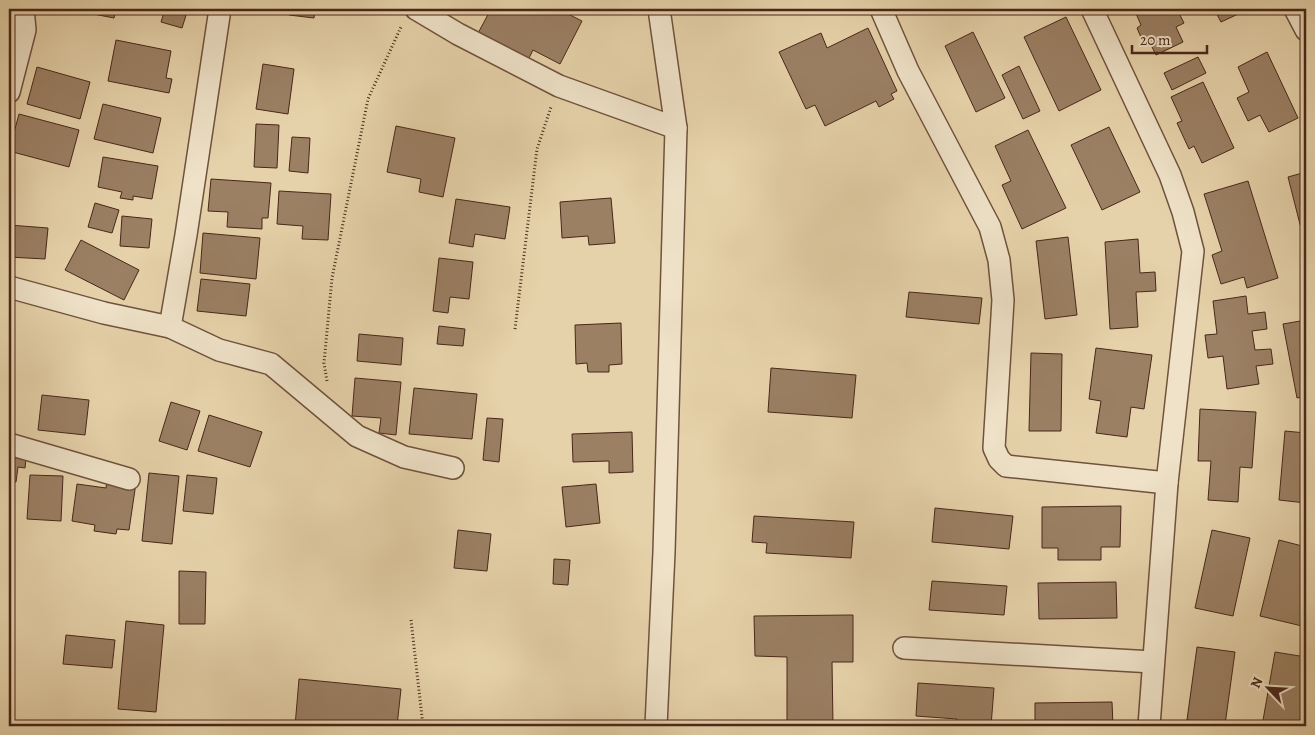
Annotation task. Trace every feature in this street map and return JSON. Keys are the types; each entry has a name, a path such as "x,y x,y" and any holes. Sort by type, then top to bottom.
{"street":[{"path":"9,92 25,30 23,9"},
{"path":"170,327 188,226 220,9"},
{"path":"656,726 664,552 676,128 660,9"},
{"path":"881,9 908,71 990,227 999,260 1003,300 994,448 998,460 1006,466 1167,483"},
{"path":"1092,9 1170,175 1183,212 1192,250 1167,483 1148,726"},
{"path":"1295,9 1306,30"},
{"path":"411,13 458,34 559,86 676,128"},
{"path":"9,287 104,313 170,327 219,350 271,364 357,436 404,457 453,468"},
{"path":"9,444 130,479"},
{"path":"904,648 1153,662"}],"path":[{"path":"328,382 324,364 332,278 368,99 411,13"},
{"path":"515,330 537,149 559,86"},
{"path":"411,620 422,726"}],"building":[{"path":"84,9 116,9 114,18 83,12"},
{"path":"165,9 188,9 182,28 161,22"},
{"path":"289,9 315,9 314,18 289,15"},
{"path":"491,9 558,9 582,21 560,64 533,50 527,62 477,35"},
{"path":"1134,9 1177,9 1184,23 1176,27 1183,42 1156,55 1148,39 1143,42 1137,28 1141,25"},
{"path":"1214,9 1249,9 1221,22"},
{"path":"1066,17 1101,90 1059,111 1024,37"},
{"path":"868,28 897,91 891,94 894,99 879,107 876,101 825,126 815,105 806,109 779,52 821,33 827,48"},
{"path":"973,32 1005,98 976,112 945,46"},
{"path":"116,40 171,51 166,78 172,79 169,93 108,81"},
{"path":"1267,52 1298,118 1269,132 1260,115 1248,121 1237,98 1249,92 1238,67"},
{"path":"1198,57 1206,73 1172,90 1164,73"},
{"path":"263,64 294,69 288,114 256,109"},
{"path":"1019,66 1040,111 1023,119 1002,75"},
{"path":"37,67 90,82 80,119 27,104"},
{"path":"1203,82 1234,148 1202,163 1194,146 1189,149 1177,123 1182,121 1171,97"},
{"path":"103,104 161,118 153,153 94,139"},
{"path":"19,114 79,130 69,167 9,151"},
{"path":"256,124 279,125 277,168 254,167"},
{"path":"396,126 455,138 443,197 419,192 421,179 387,172"},
{"path":"1109,127 1140,192 1102,210 1071,145"},
{"path":"1028,130 1066,208 1022,229 1002,185 1011,181 995,146"},
{"path":"292,137 310,138 308,173 289,171"},
{"path":"103,157 158,166 152,199 133,196 133,200 120,198 122,192 98,187"},
{"path":"1306,172 1306,248 1288,177"},
{"path":"211,179 271,183 268,218 262,218 262,229 227,227 228,212 208,211"},
{"path":"1248,181 1278,278 1247,288 1244,277 1221,284 1212,255 1222,251 1204,194"},
{"path":"279,191 331,194 328,240 302,239 303,226 277,224"},
{"path":"611,198 615,243 589,245 588,236 562,238 560,202"},
{"path":"456,199 510,207 505,239 475,234 473,247 449,243"},
{"path":"95,203 119,210 112,233 88,227"},
{"path":"122,216 152,219 149,248 120,246"},
{"path":"9,225 48,228 45,259 9,257"},
{"path":"203,233 260,238 256,279 200,273"},
{"path":"1068,237 1077,315 1045,319 1036,241"},
{"path":"1138,239 1140,273 1155,272 1156,291 1136,292 1138,327 1110,329 1105,242"},
{"path":"81,240 139,270 124,300 65,270"},
{"path":"439,258 473,262 469,299 450,297 448,313 433,311"},
{"path":"201,279 250,284 246,316 197,311"},
{"path":"909,292 982,298 979,324 906,317"},
{"path":"1246,296 1248,314 1265,312 1267,329 1252,331 1255,350 1271,349 1273,364 1256,366 1259,384 1227,389 1223,356 1208,358 1205,335 1217,334 1213,301"},
{"path":"1306,320 1306,396 1297,398 1283,324"},
{"path":"621,323 622,364 609,365 609,372 588,372 587,363 576,364 575,325"},
{"path":"439,326 465,329 463,346 437,344"},
{"path":"359,334 403,338 401,365 357,361"},
{"path":"1096,348 1152,355 1144,409 1131,407 1127,437 1096,433 1101,401 1089,399"},
{"path":"9,353 14,354 9,387"},
{"path":"1031,353 1062,354 1061,431 1029,431"},
{"path":"771,368 856,375 852,418 768,412"},
{"path":"355,378 401,382 396,435 379,433 381,418 352,416"},
{"path":"414,388 477,394 472,439 409,434"},
{"path":"42,395 89,400 85,435 38,430"},
{"path":"171,402 200,411 187,450 159,441"},
{"path":"1200,409 1256,412 1252,468 1240,467 1238,502 1208,500 1211,461 1198,461"},
{"path":"209,415 262,432 250,467 198,451"},
{"path":"487,418 503,419 499,462 483,460"},
{"path":"1285,431 1306,433 1306,503 1279,500"},
{"path":"632,432 633,472 609,473 609,461 573,462 572,434"},
{"path":"9,451 26,458 25,468 18,467 16,482 9,481"},
{"path":"149,473 179,476 172,544 142,541"},
{"path":"30,475 63,476 61,521 27,519"},
{"path":"187,475 217,478 213,514 183,511"},
{"path":"107,479 136,483 129,530 117,529 116,534 94,531 95,525 72,521 77,484 106,488"},
{"path":"596,484 600,523 566,527 562,487"},
{"path":"1121,506 1120,547 1101,547 1101,560 1058,560 1058,548 1042,548 1042,507"},
{"path":"935,508 1013,516 1009,549 932,542"},
{"path":"754,516 854,522 851,558 766,553 767,543 752,542"},
{"path":"458,530 491,534 487,571 454,568"},
{"path":"1212,530 1250,538 1233,616 1195,608"},
{"path":"1279,540 1306,547 1306,607 1302,626 1260,616"},
{"path":"554,559 570,560 568,585 553,584"},
{"path":"179,571 206,572 205,624 179,624"},
{"path":"932,581 1007,586 1004,615 929,610"},
{"path":"1116,582 1117,618 1039,619 1038,583"},
{"path":"853,615 853,662 832,662 833,726 787,726 787,657 755,656 754,616"},
{"path":"126,621 164,625 156,712 118,709"},
{"path":"66,635 115,640 112,668 63,664"},
{"path":"1197,647 1235,652 1225,725 1187,720"},
{"path":"1275,652 1306,657 1306,689 1299,726 1262,726"},
{"path":"299,679 401,689 397,726 295,726"},
{"path":"918,683 994,688 991,726 956,726 957,719 916,716"},
{"path":"1112,702 1113,726 1035,726 1035,703"}]}
